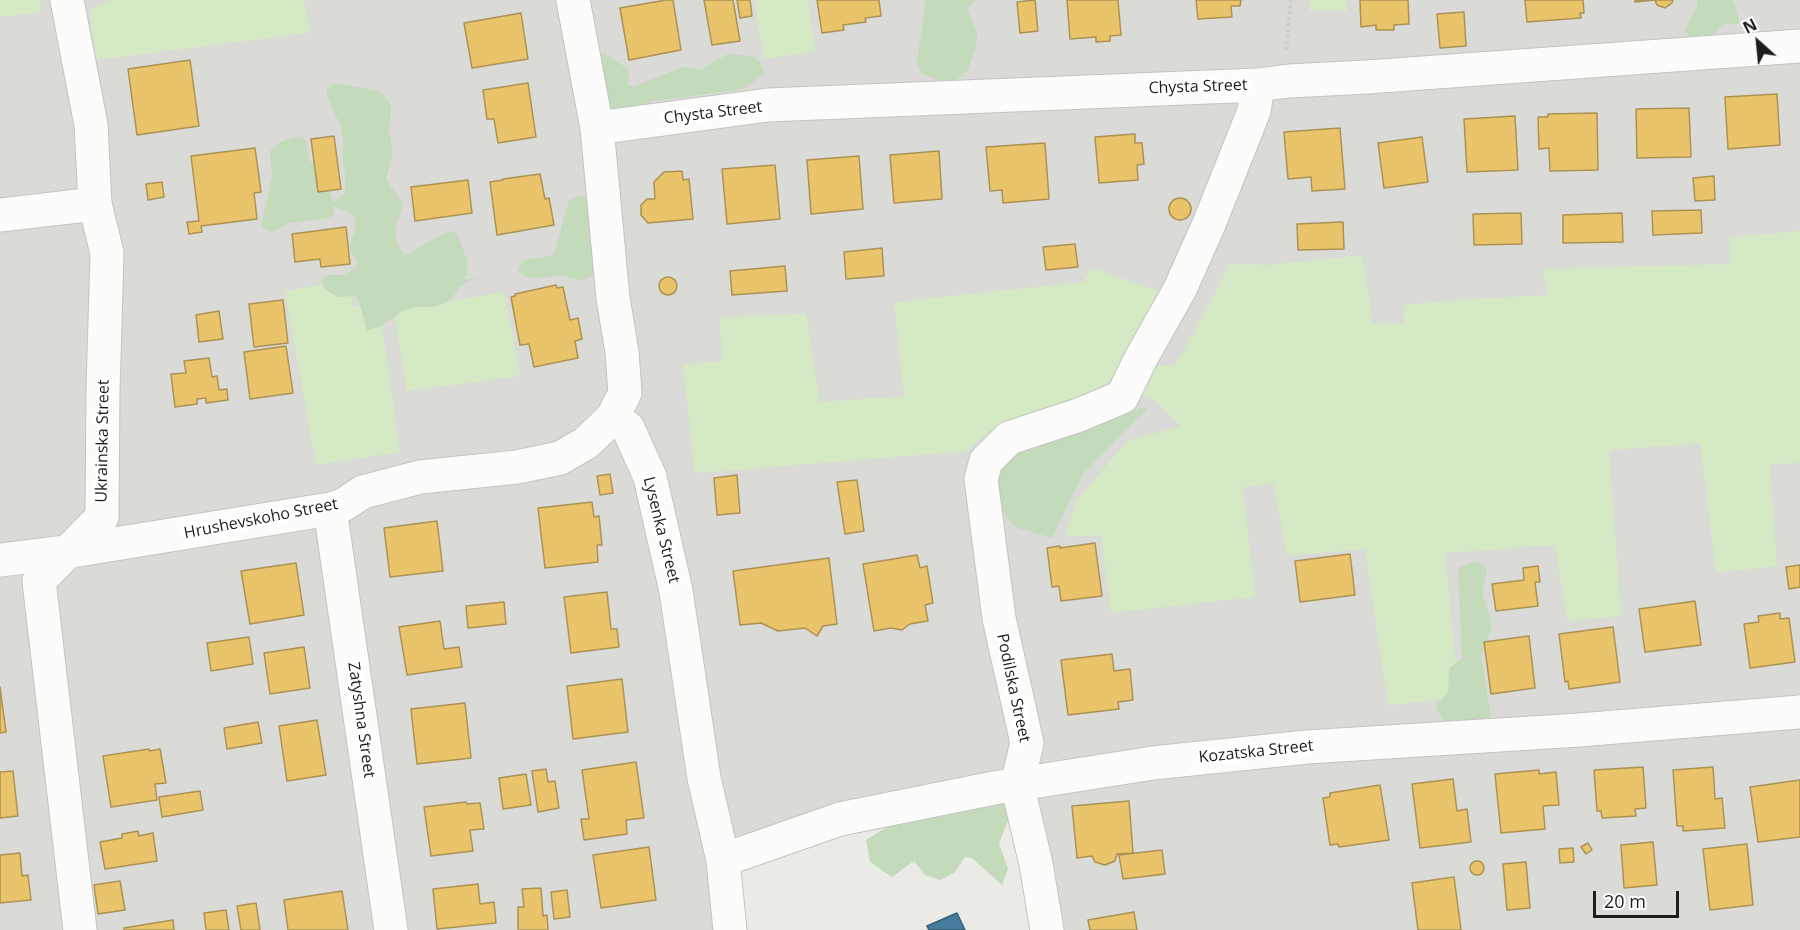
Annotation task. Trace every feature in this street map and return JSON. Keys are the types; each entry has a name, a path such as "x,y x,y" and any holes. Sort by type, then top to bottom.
{"street":[{"name":"Ukrainska Street","path":"67,0 91,125 95,204 107,253 102,517 39,580 80,930"},
{"path":"573,0 597,128 613,298 622,352 625,393 612,418"},
{"name":"Chysta Street","path":"597,128 768,105 1274,83 1800,46"},
{"name":"Podilska Street","path":"1047,930 1036,864 1017,784 1028,743 999,618 981,479 986,461 1009,438 1079,415 1122,397 1180,289 1209,224 1254,111 1274,83"},
{"path":"0,215 95,204"},
{"name":"Hrushevskoho Street","path":"0,560 66,552 330,509 343,505 363,492 420,477 517,467 560,458 586,442 612,418"},
{"name":"Lysenka Street","path":"612,418 628,428 650,477 676,591 704,778 723,860 730,930"},
{"name":"Zatyshna Street","path":"330,509 391,930"},
{"name":"Kozatska Street","path":"723,860 840,819 1017,784 1153,763 1307,747 1578,730 1800,712"}],"path":[{"path":"1274,83 1286,51 1291,0"}],"shaded area":[{"path":"0,0 1800,0 1800,930 1047,930 1017,785 723,860 730,930 0,930"}],"green space":[{"path":"0,0 40,0 41,12 0,17"},
{"path":"110,0 304,0 310,33 96,60 89,10"},
{"path":"755,0 808,0 816,51 763,59"},
{"path":"926,0 975,0 967,9 977,33 976,47 967,71 956,80 937,80 920,72 917,62"},
{"path":"1310,0 1347,0 1347,11 1309,11"},
{"path":"1697,0 1733,0 1740,24 1724,23 1710,38 1691,40 1685,30 1697,6"},
{"path":"604,53 629,72 628,86 635,86 683,67 700,70 728,54 754,57 759,61 765,73 743,89 655,101 617,112 601,101 598,56"},
{"path":"338,83 377,91 383,94 391,106 389,131 393,152 386,179 403,204 395,229 396,242 400,249 405,255 411,253 451,231 457,234 467,260 467,274 463,280 482,276 459,287 452,299 446,303 402,311 381,326 367,331 359,301 355,296 337,297 325,289 322,283 323,277 343,275 355,268 357,262 350,251 350,245 355,230 355,218 350,213 337,208 334,204 334,215 328,218 289,223 271,232 261,227 272,177 270,151 280,142 300,136 306,140 309,159 328,186 333,202 345,194 341,127 327,96 327,90"},
{"path":"582,195 587,199 593,211 599,272 582,281 563,276 529,278 517,270 522,261 554,255 569,200"},
{"path":"1800,231 1800,463 1770,464 1777,566 1716,573 1700,443 1609,450 1621,616 1567,621 1555,545 1445,553 1459,696 1388,706 1365,549 1287,556 1273,483 1243,487 1255,597 1111,613 1101,535 1064,537 1077,500 1127,441 1181,426 1154,399 1136,394 1151,366 1174,365 1185,349 1230,264 1267,265 1362,255 1373,324 1404,323 1404,305 1547,295 1543,269 1730,264 1729,237"},
{"path":"1092,268 1165,293 1103,391 1070,407 989,431 968,451 696,473 683,365 722,361 720,317 806,314 820,402 904,396 894,302 1083,282"},
{"path":"350,280 353,306 379,306 400,452 316,465 285,291"},
{"path":"504,292 520,376 407,391 394,311"},
{"path":"1149,407 1083,474 1052,538 1015,527 999,506 989,445"},
{"path":"1478,561 1487,570 1482,591 1492,627 1481,655 1491,717 1480,728 1463,728 1443,721 1436,706 1448,692 1449,669 1462,658 1458,568"},
{"path":"994,798 1010,803 1012,811 999,843 1008,869 1002,885 972,858 965,857 955,872 940,880 925,875 914,861 892,877 870,862 866,840 889,826 951,813"}],"building: Homes":[{"path":"673,0 681,50 629,60 620,8"},
{"path":"704,0 733,0 740,41 712,45"},
{"path":"737,0 750,0 752,16 740,18"},
{"path":"817,0 879,0 881,16 865,18 866,22 843,25 844,30 822,33"},
{"path":"1035,0 1038,31 1020,33 1017,2"},
{"path":"1067,0 1118,0 1121,35 1110,36 1110,41 1096,42 1096,37 1070,39"},
{"path":"1196,0 1241,0 1240,6 1231,6 1232,17 1198,19"},
{"path":"1360,0 1408,0 1409,24 1394,25 1394,30 1376,30 1376,25 1361,27"},
{"path":"1525,0 1583,0 1584,13 1580,13 1581,18 1527,22"},
{"path":"1655,0 1673,0 1665,8 1657,5"},
{"path":"1464,12 1466,46 1440,48 1437,14"},
{"path":"521,13 528,59 472,68 464,23"},
{"path":"190,60 199,126 137,135 128,69"},
{"path":"528,83 536,137 498,143 494,119 487,119 483,90"},
{"path":"1777,94 1780,145 1728,149 1725,97"},
{"path":"1689,108 1691,157 1637,158 1636,109"},
{"path":"1597,113 1598,170 1550,171 1549,148 1539,149 1538,117 1548,117 1548,114"},
{"path":"1515,116 1518,170 1467,172 1464,119"},
{"path":"1340,128 1345,189 1312,191 1311,177 1288,179 1284,132"},
{"path":"1135,134 1135,143 1142,143 1144,164 1137,165 1138,180 1099,183 1095,137"},
{"path":"334,136 341,189 318,192 311,139"},
{"path":"1422,137 1428,182 1384,188 1378,143"},
{"path":"1045,143 1049,199 1003,203 1002,190 990,191 986,147"},
{"path":"255,148 261,192 254,193 257,219 201,226 202,232 189,234 187,222 199,221 191,156"},
{"path":"939,151 942,199 894,203 890,155"},
{"path":"859,156 863,209 811,214 807,160"},
{"path":"775,165 780,219 727,224 722,169"},
{"path":"682,171 683,180 689,179 693,219 648,223 641,215 641,205 647,199 655,199 654,182 664,172"},
{"path":"540,174 545,199 549,198 554,225 497,235 490,182"},
{"path":"1714,176 1715,200 1695,201 1693,178"},
{"path":"468,180 472,213 415,221 411,187"},
{"path":"162,182 164,197 148,200 146,184"},
{"path":"1180,198 1188,201 1191,209 1188,217 1180,220 1172,217 1169,209 1172,201"},
{"path":"1701,210 1702,233 1653,235 1652,211"},
{"path":"1521,213 1522,244 1474,245 1473,214"},
{"path":"1622,213 1623,242 1563,243 1563,215"},
{"path":"1343,222 1344,249 1298,250 1297,224"},
{"path":"346,227 350,264 321,267 320,259 295,262 292,234"},
{"path":"1075,244 1078,267 1046,270 1043,247"},
{"path":"882,248 884,276 846,279 844,252"},
{"path":"785,266 787,291 732,295 730,271"},
{"path":"668,277 674,280 677,286 674,292 668,295 662,292 659,286 662,280"},
{"path":"556,285 557,288 563,287 570,320 578,318 582,339 575,341 578,358 534,367 529,344 520,345 511,297 515,294"},
{"path":"283,300 288,343 254,347 249,304"},
{"path":"219,311 223,339 199,342 196,315"},
{"path":"286,346 293,393 250,399 244,352"},
{"path":"209,358 212,377 217,376 219,390 227,389 228,400 206,403 206,398 197,399 197,404 175,407 171,374 186,373 184,361"},
{"path":"610,474 613,493 600,495 597,476"},
{"path":"737,475 740,513 717,515 714,478"},
{"path":"857,480 864,531 845,534 837,482"},
{"path":"592,502 594,517 599,516 602,545 597,545 598,562 545,568 538,508"},
{"path":"437,521 443,571 390,577 384,528"},
{"path":"1095,543 1102,596 1061,601 1059,586 1052,587 1047,548"},
{"path":"1350,554 1355,595 1300,602 1295,561"},
{"path":"917,555 920,568 927,566 933,603 925,605 928,621 910,624 902,630 891,628 874,631 863,564"},
{"path":"829,558 837,624 823,626 817,636 805,628 778,631 761,623 740,625 733,571"},
{"path":"296,563 304,615 250,624 241,571"},
{"path":"1800,565 1800,587 1789,589 1786,567"},
{"path":"1538,566 1540,582 1535,582 1538,606 1496,611 1492,584 1524,580 1523,568"},
{"path":"607,592 611,629 617,629 619,647 571,653 564,597"},
{"path":"1695,601 1701,645 1645,652 1639,609"},
{"path":"504,602 506,624 468,628 466,606"},
{"path":"1780,613 1780,619 1789,618 1795,662 1750,668 1744,624 1759,622 1758,616"},
{"path":"440,621 444,649 459,647 462,667 407,675 399,627"},
{"path":"1613,627 1620,682 1569,689 1568,681 1565,682 1559,634"},
{"path":"1529,636 1535,688 1491,694 1484,642"},
{"path":"249,637 253,664 211,671 207,643"},
{"path":"304,647 310,688 270,694 264,653"},
{"path":"1112,654 1114,671 1130,669 1133,700 1118,702 1119,709 1068,715 1061,660"},
{"path":"622,679 628,732 573,739 567,686"},
{"path":"0,687 6,732 0,733"},
{"path":"465,703 471,758 417,764 411,709"},
{"path":"317,720 326,775 287,781 279,726"},
{"path":"258,722 262,743 227,749 224,728"},
{"path":"149,749 150,751 160,749 166,783 155,784 157,800 111,807 103,756"},
{"path":"636,762 644,818 626,820 627,834 584,840 581,819 589,819 582,770"},
{"path":"1643,767 1646,808 1635,809 1636,816 1602,818 1601,811 1597,811 1594,770"},
{"path":"1713,767 1715,799 1722,798 1725,828 1683,831 1683,826 1677,826 1673,770"},
{"path":"546,769 548,782 555,781 559,808 538,812 532,771"},
{"path":"1539,770 1539,774 1556,772 1559,805 1543,806 1545,829 1501,833 1495,774"},
{"path":"13,771 18,816 0,818 0,772"},
{"path":"526,774 531,805 503,809 499,778"},
{"path":"1453,779 1457,811 1467,809 1471,842 1420,848 1412,784"},
{"path":"1800,780 1800,837 1758,842 1750,787"},
{"path":"1380,785 1389,840 1339,847 1338,844 1330,845 1323,798 1330,797 1330,793"},
{"path":"200,791 203,810 162,817 159,797"},
{"path":"1129,801 1133,853 1117,854 1115,861 1105,865 1095,862 1092,856 1077,858 1072,806"},
{"path":"466,802 467,804 480,803 484,829 470,830 473,851 431,856 424,807"},
{"path":"138,831 139,836 153,833 157,861 105,869 100,842 122,838 122,834"},
{"path":"1653,842 1657,885 1624,888 1621,845"},
{"path":"1588,843 1592,850 1586,854 1581,847"},
{"path":"1747,844 1753,905 1710,910 1703,849"},
{"path":"649,847 656,900 601,908 593,855"},
{"path":"1573,848 1574,862 1560,863 1559,849"},
{"path":"1162,850 1165,874 1123,879 1119,855"},
{"path":"20,853 22,876 28,875 31,900 0,903 0,855"},
{"path":"1474,861 1480,861 1484,868 1480,875 1474,875 1470,871 1470,865"},
{"path":"1526,862 1530,908 1507,910 1503,864"},
{"path":"1454,877 1461,930 1418,930 1412,883"},
{"path":"120,881 125,910 98,914 94,885"},
{"path":"478,884 480,904 494,902 496,923 437,929 433,889"},
{"path":"541,888 543,916 547,915 548,930 518,930 518,907 524,907 522,889"},
{"path":"567,890 570,917 554,919 551,892"},
{"path":"342,891 348,930 288,930 284,900"},
{"path":"256,903 260,930 241,930 237,906"},
{"path":"226,910 229,930 206,930 204,913"},
{"path":"1134,912 1137,930 1090,930 1088,920"},
{"path":"173,920 174,930 124,930 124,928"}],"building: Public":[{"path":"957,913 965,930 929,930 927,926"}]}
